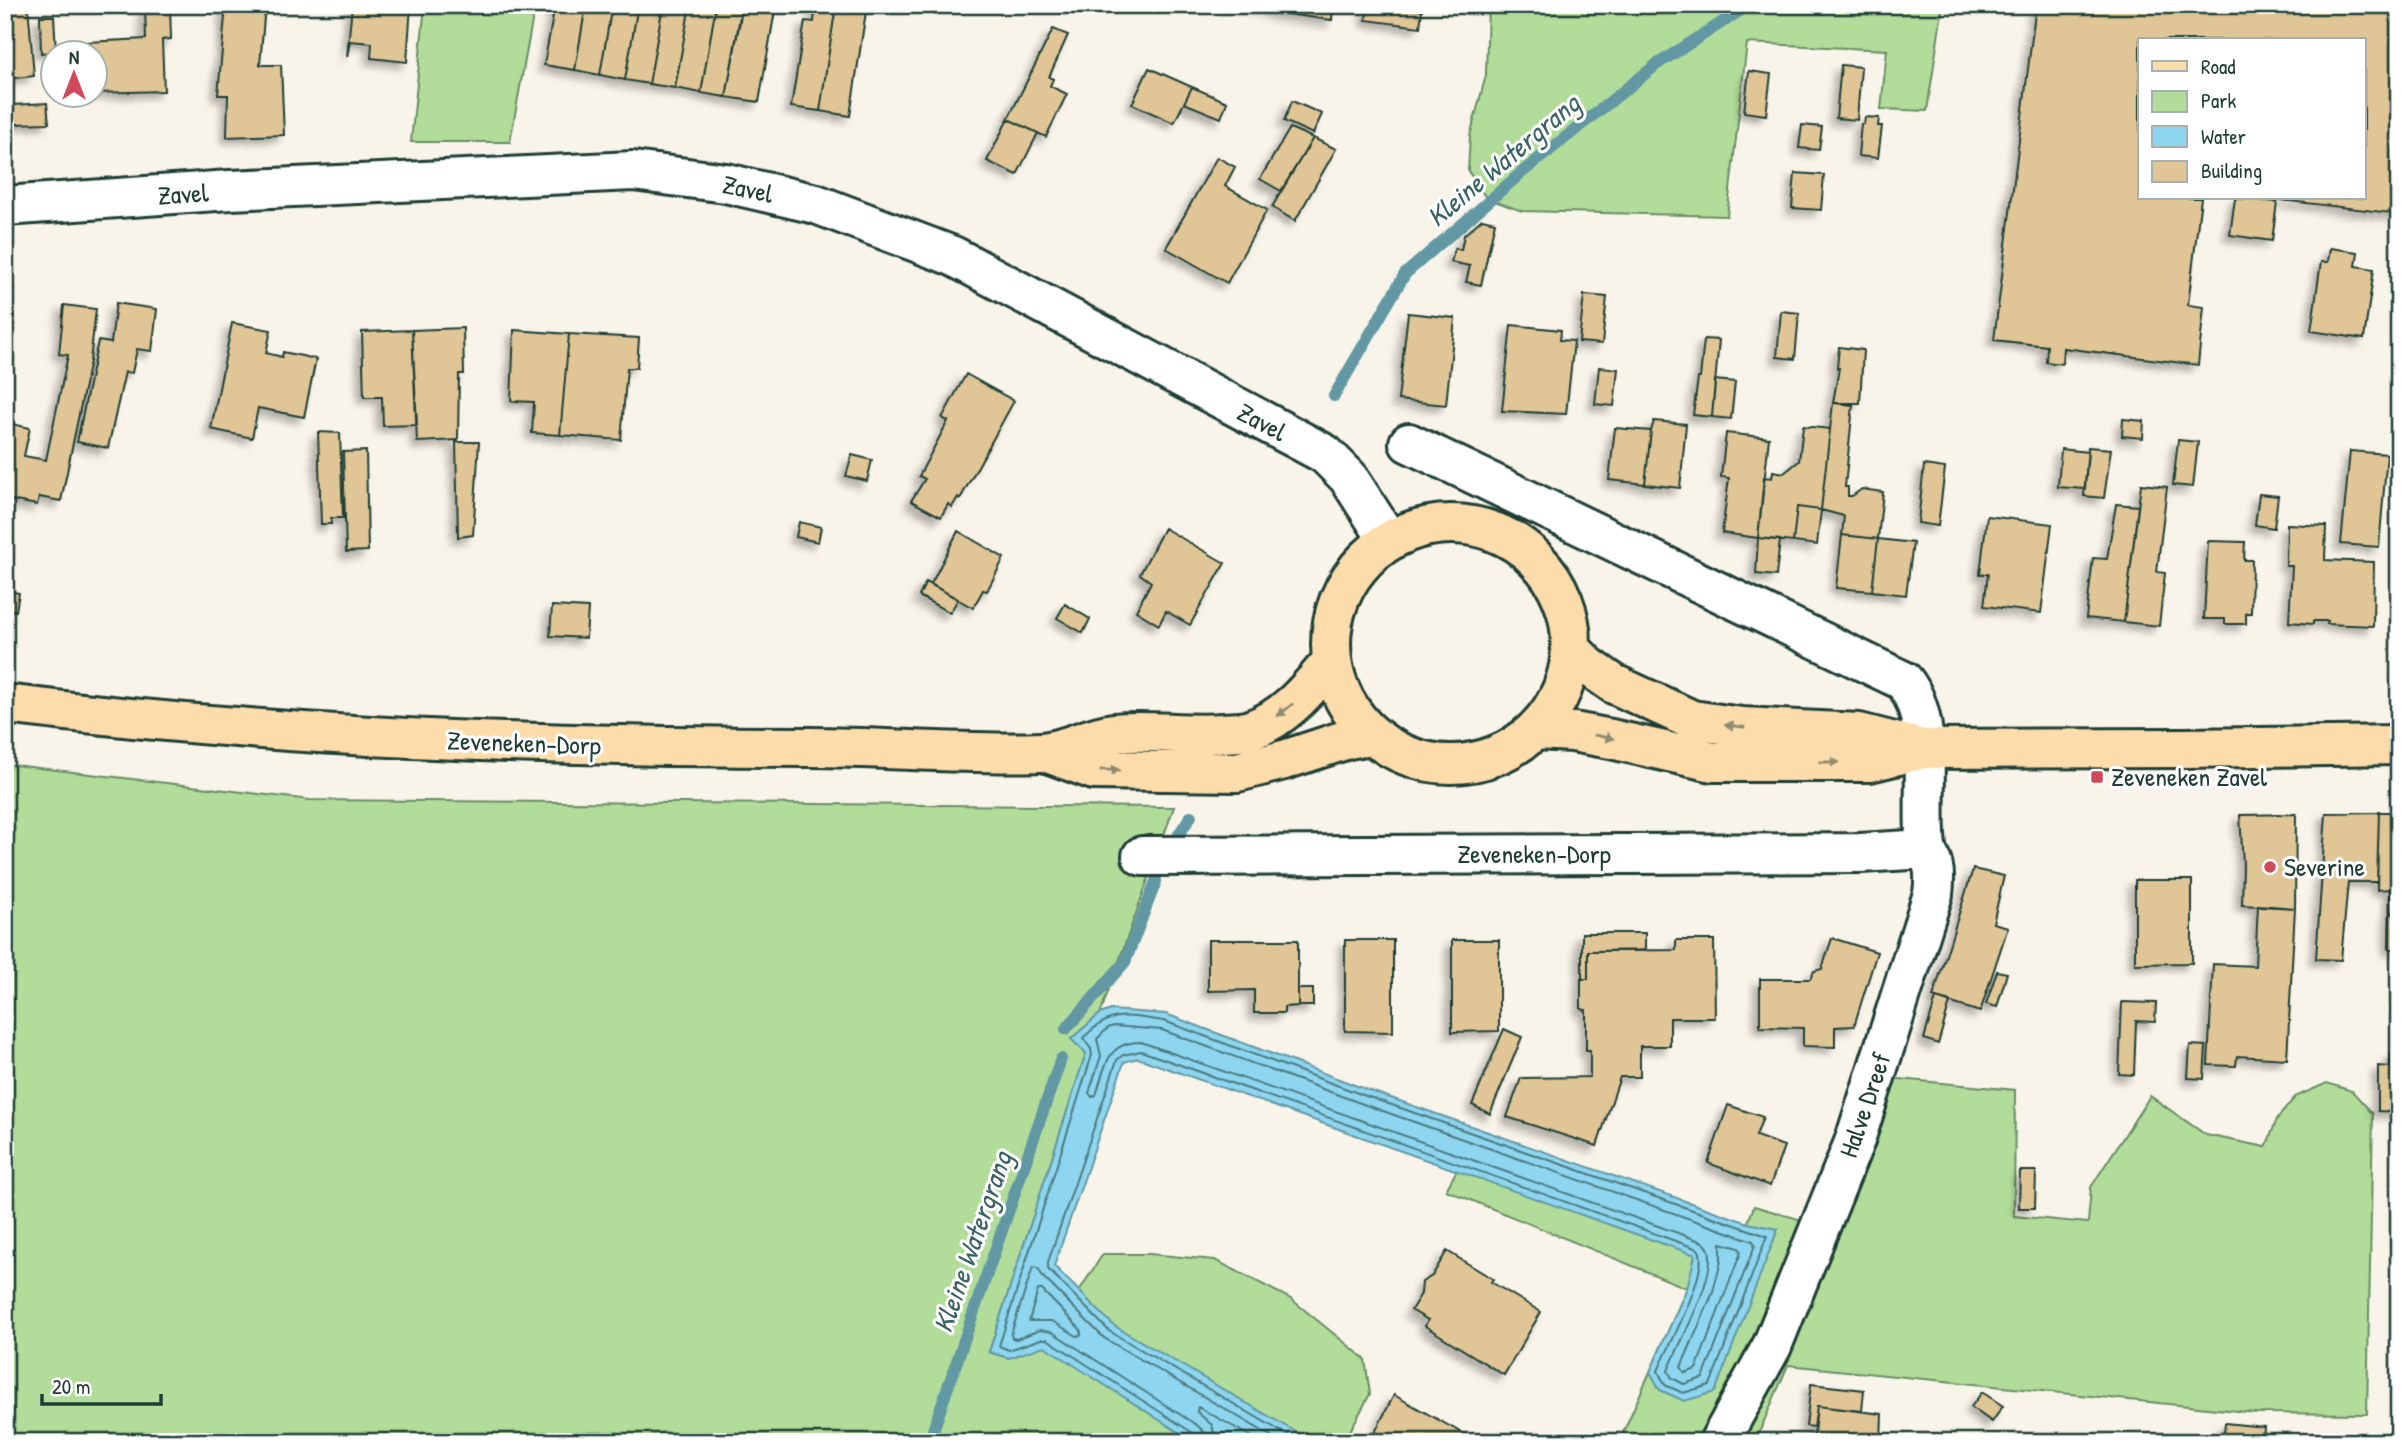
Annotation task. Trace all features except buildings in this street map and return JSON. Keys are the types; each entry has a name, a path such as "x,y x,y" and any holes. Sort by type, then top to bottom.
{"main road":[{"path":"1451,524 1483,527 1514,540 1539,561 1558,587 1570,617 1572,650 1567,679 1555,707 1536,730 1512,748 1485,760 1455,765 1425,762 1396,751 1371,735 1352,713 1339,688 1332,661 1331,633 1337,605 1349,580 1367,558 1389,541 1419,527 1451,524"},
{"path":"1572,650 1588,666 1614,684 1692,720 1742,727 1859,733 1923,749"},
{"name":"Zeveneken-Dorp","path":"5,704 130,719 262,730 502,743 1045,752 1112,733 1205,735 1249,731 1282,713 1310,687 1332,661"},
{"path":"1536,730 1611,738 1713,762 1870,762 1923,749 2399,745"},
{"name":"Zeveneken-Dorp","path":"1045,752 1094,770 1237,772 1284,760 1348,738 1371,735"}],"street":[{"name":"Zavel","path":"5,206 230,190 633,171 726,183 816,204 953,256 1325,454 1348,477 1389,541"},
{"path":"1409,443 1904,681 1911,690 1919,713 1923,749"},
{"name":"Halve Dreef","path":"1719,1442 1772,1346 1854,1140 1933,894 1934,868 1926,849 1923,749"},
{"name":"Zeveneken-Dorp","path":"1142,856 1860,853 1926,849"}],"green space":[{"path":"425,5 535,5 510,142 411,142"},
{"path":"1488,5 1943,5 1927,111 1881,109 1887,50 1747,43 1727,216 1522,211 1486,198 1468,171 1470,136 1486,75"},
{"path":"5,764 310,800 1174,807 1100,1014 1071,1039 1086,1053 989,1352 1009,1358 1044,1345 1103,1254 1149,1254 1215,1260 1291,1299 1365,1359 1370,1394 1344,1442 5,1442"},
{"path":"1889,1078 2015,1090 2014,1216 2088,1223 2091,1187 2150,1096 2206,1135 2266,1147 2277,1119 2295,1097 2327,1083 2352,1091 2373,1114 2367,1414 2256,1413 1788,1365 1755,1442 1619,1442 1687,1288 1446,1190 1457,1170 1731,1267 1754,1206 1836,1230"}],"water":[{"path":"1111,1010 1166,1014 1368,1090 1748,1223 1778,1229 1715,1392 1684,1401 1660,1390 1650,1372 1687,1288 1695,1255 1138,1058 1124,1062 1054,1266 1113,1325 1313,1442 1194,1442 1044,1346 1009,1358 989,1352 1086,1053 1071,1039 1100,1014"}],"waterway":[{"name":"Kleine Watergrang","path":"1334,396 1405,274 1520,174 1656,65 1749,5"},
{"name":"Kleine Watergrang","path":"1179,834 1191,816"},
{"name":"Kleine Watergrang","path":"1066,1029 1125,962 1156,881"},
{"name":"Kleine Watergrang","path":"929,1442 1061,1059"}],"place":[{"name":"Zeveneken Zavel","path":"2097,777"},
{"name":"Severine","path":"2270,867"}]}
